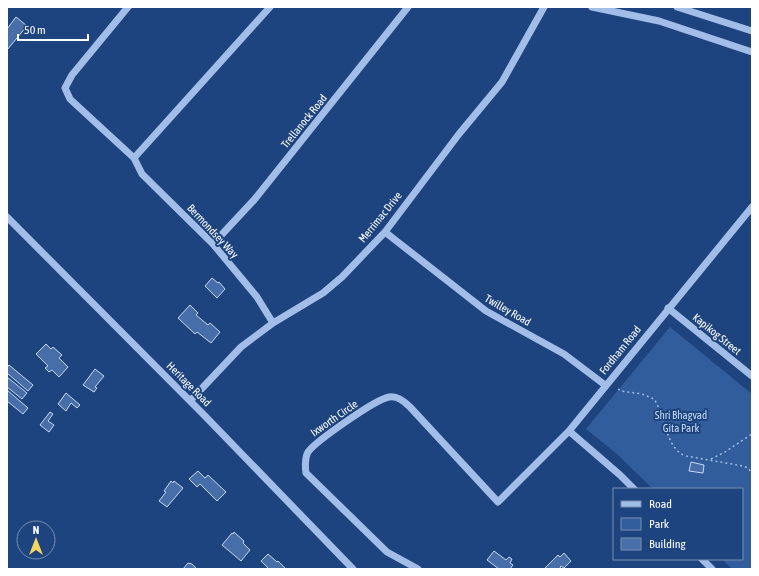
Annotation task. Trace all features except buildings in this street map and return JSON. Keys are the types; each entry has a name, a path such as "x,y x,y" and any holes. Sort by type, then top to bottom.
{"street":[{"name":"Bermondsey Way","path":"128,7 72,75 65,88 70,100 134,158 142,174 213,244 257,297 273,324"},
{"path":"134,158 270,7"},
{"name":"Trellanock Road","path":"213,244 254,200 408,7"},
{"name":"Merrimac Drive","path":"190,401 241,347 273,324 323,293 342,277 385,232 459,134 502,82 544,7"},
{"path":"592,7 659,21 752,52"},
{"path":"677,7 752,31"},
{"name":"Fordham Road","path":"498,502 569,431 752,207"},
{"name":"Heritage Road","path":"7,217 190,401 353,569"},
{"name":"Twilley Road","path":"385,232 486,311 564,354 605,386"},
{"name":"Kapikog Street","path":"668,308 752,376"},
{"name":"Ixworth Circle","path":"418,569 387,552 306,473 305,467 307,453 316,443 337,427 380,400 390,396 400,399 410,407 498,502"},
{"path":"569,431 633,488"},
{"path":"703,560 712,569"}],"path":[{"path":"618,389 621,391 652,397 657,404 675,450 680,454 743,466 748,468 752,473"},
{"path":"711,459 740,443 752,434"}],"green space":[{"name":"Shri Bhagvad Gita Park","path":"670,327 752,394 752,567 750,569 732,569 723,560 743,560 743,488 652,488 617,454 586,429"}]}
